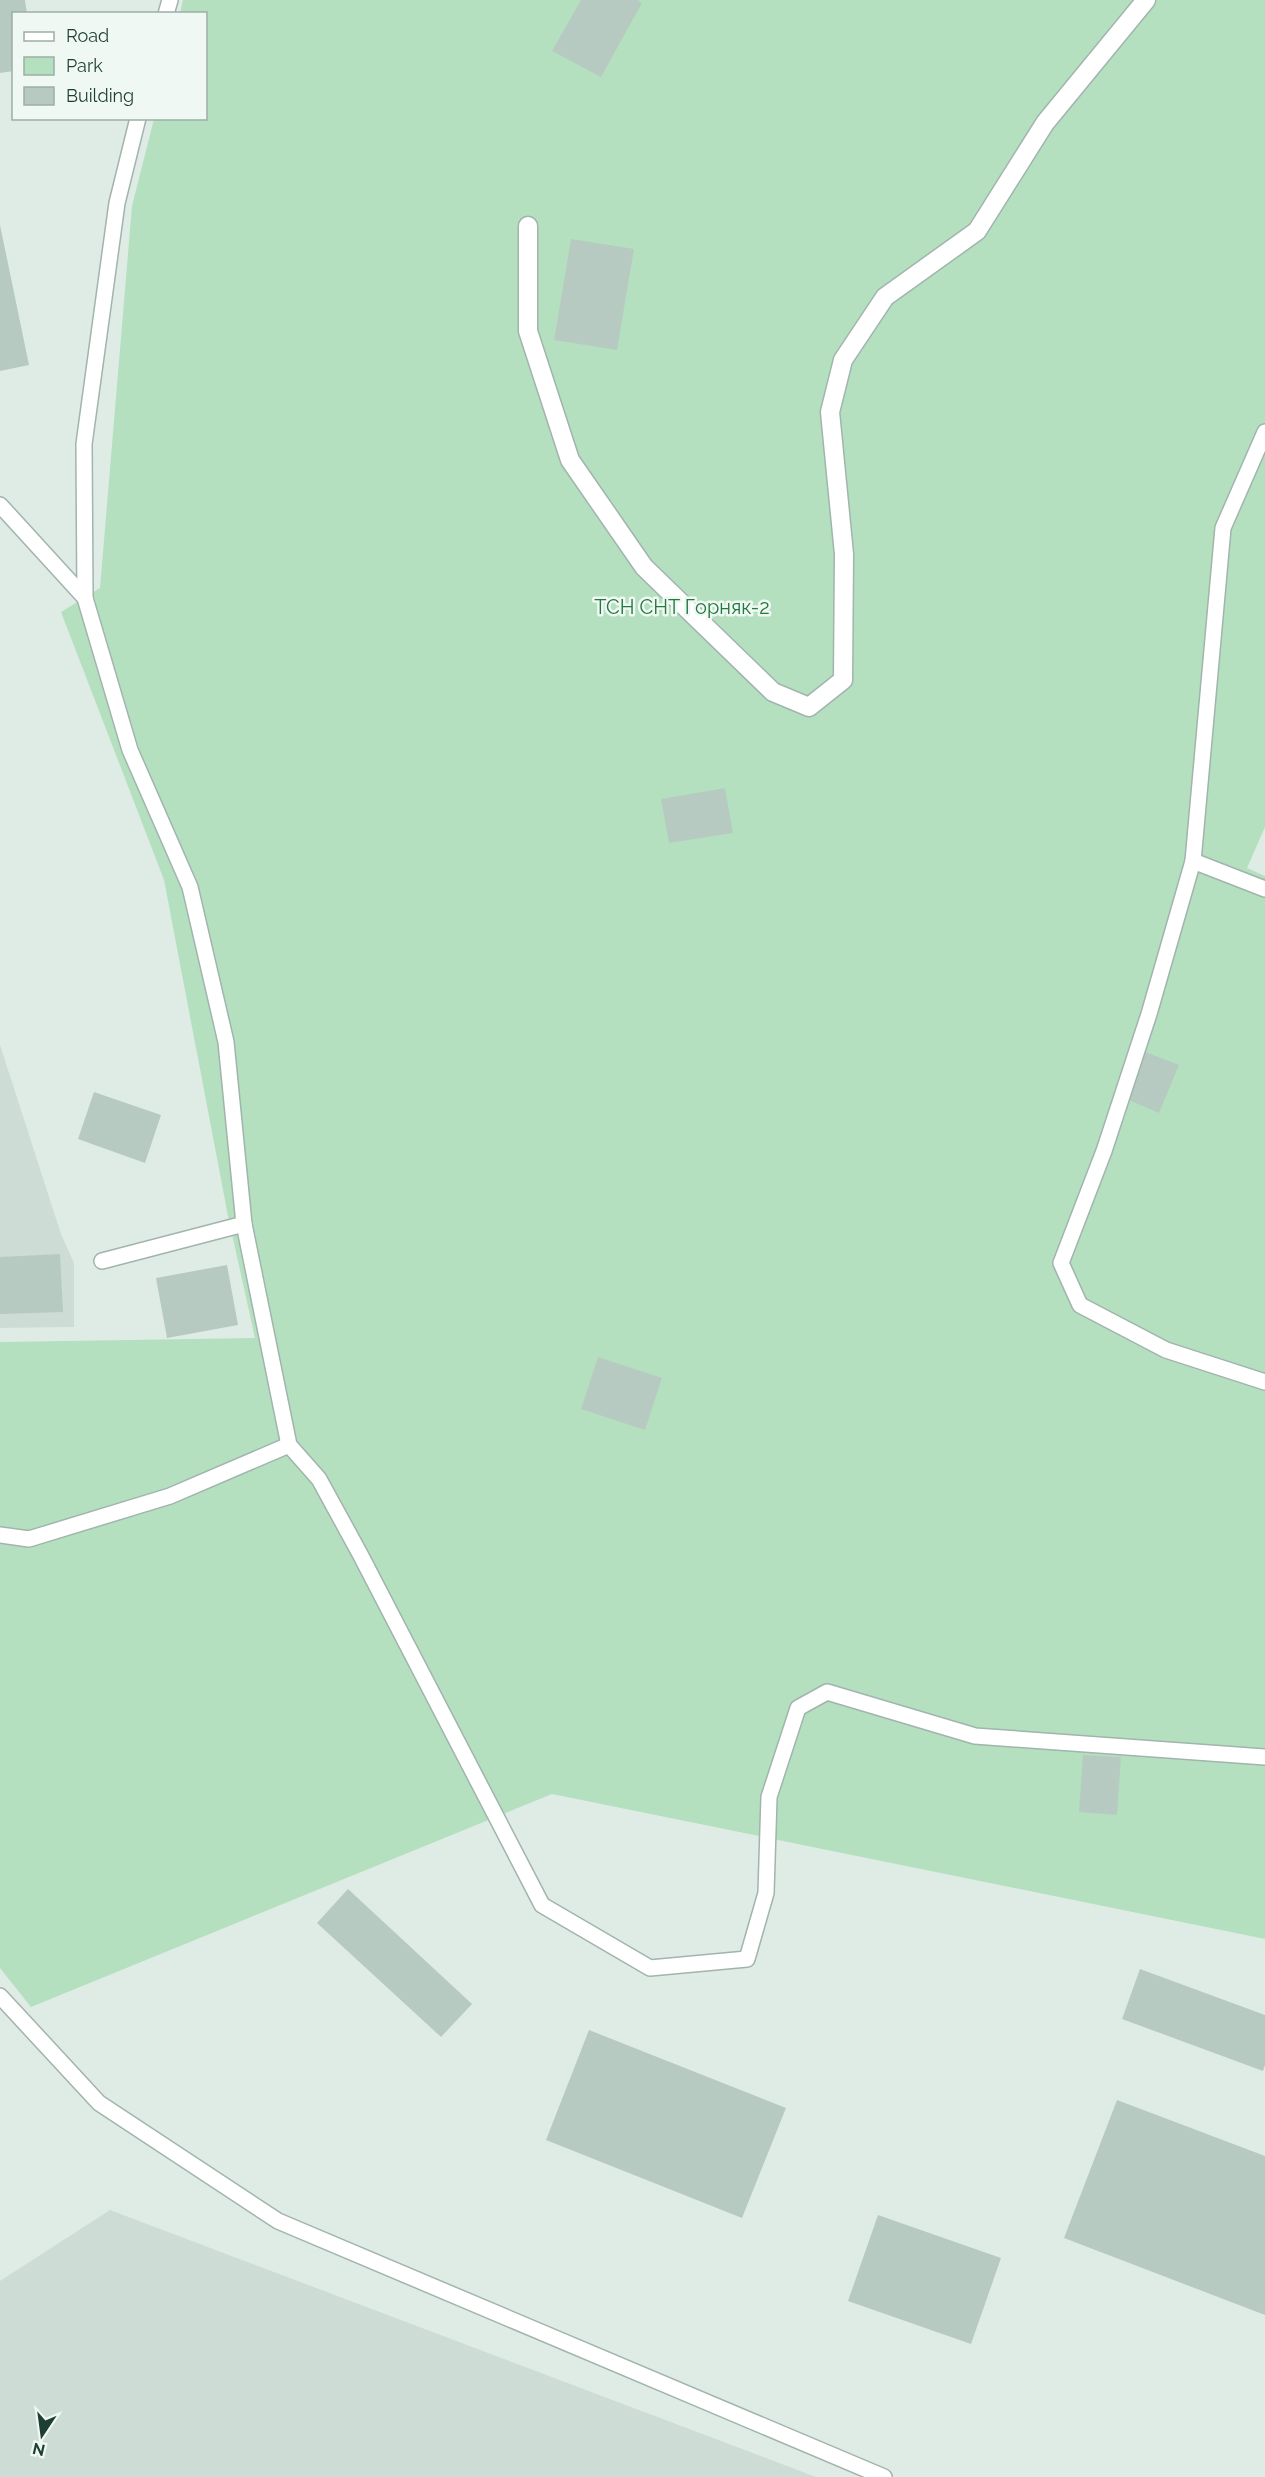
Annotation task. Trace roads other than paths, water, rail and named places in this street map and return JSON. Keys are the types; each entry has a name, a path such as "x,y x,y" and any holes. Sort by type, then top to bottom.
{"street":[{"path":"528,226 528,331 570,460 644,567 773,692 809,707 843,680 844,554 830,412 843,360 885,297 977,231 1045,123 1146,0"}],"lane":[{"path":"138,120 117,202 84,444 85,598 130,750 190,887 226,1042 244,1224 289,1445 319,1479 542,1905 650,1968 747,1959 766,1893 769,1797 798,1708 827,1692 975,1736 1265,1757"},
{"path":"1265,432 1223,528 1192,861 1149,1014 1104,1151 1061,1263 1080,1305 1166,1350 1265,1382"},
{"path":"0,505 85,598"},
{"path":"1192,861 1265,889"},
{"path":"102,1261 244,1224"},
{"path":"0,1535 29,1539 170,1496 289,1445"},
{"path":"0,1996 99,2103 278,2221 884,2477"}],"park label":[{"name":"ТСН СНТ Горняк-2","path":"682,607"}]}
